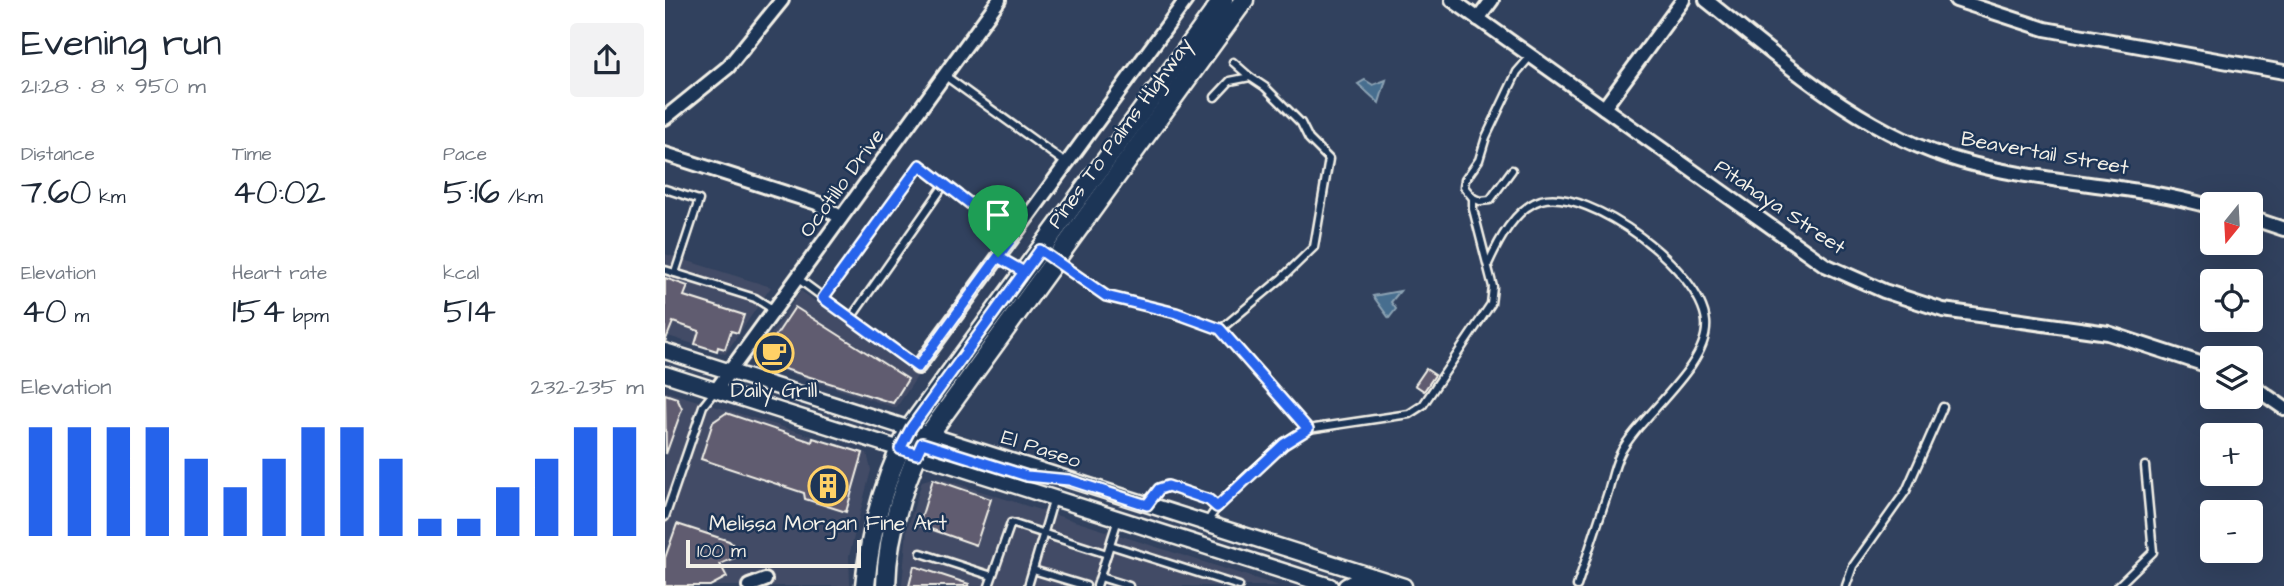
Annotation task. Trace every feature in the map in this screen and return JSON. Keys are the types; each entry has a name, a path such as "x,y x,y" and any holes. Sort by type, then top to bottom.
{"main road":[{"name":"Pines To Palms Highway","path":"886,586 895,514 914,446 911,428 1223,0"},
{"name":"Pines To Palms Highway","path":"865,586 874,524 914,446 1055,261 1244,0"}],"street":[{"path":"665,118 728,67 782,0"},
{"name":"Ocotillo Drive","path":"716,390 999,0"},
{"path":"918,367 1187,0"},
{"name":"Pitahaya Street","path":"1453,0 1825,264 1884,291 1943,310 2108,333 2200,363"},
{"path":"1478,19 1492,0"},
{"path":"1604,108 1683,0"},
{"name":"Beavertail Street","path":"1706,0 1819,90 1896,135 1960,161 2030,175 2165,193 2200,203"},
{"path":"1956,0 2045,29 2284,72"},
{"path":"665,154 817,203 840,217"},
{"path":"2263,222 2284,229"},
{"path":"665,351 911,428"},
{"name":"El Paseo","path":"665,374 914,446 1033,477 1069,480 1404,586"},
{"path":"2263,393 2284,408"},
{"name":"El Paseo","path":"914,446 1054,498 1330,586"},
{"path":"1105,491 1121,519 1194,532 1202,530 1207,523"},
{"path":"750,586 765,580"},
{"path":"1346,586 1354,582 1366,586"}],"lane":[{"path":"1512,170 1490,200 1480,201 1473,198 1464,187 1465,180 1479,160 1486,137 1517,72 1530,57"},
{"path":"1220,329 1314,247 1329,159 1309,139 1301,123 1265,87 1233,62"},
{"path":"944,75 1067,164"},
{"path":"1215,97 1230,81 1250,77"},
{"path":"823,298 920,165 1013,237"},
{"path":"851,318 944,184"},
{"path":"665,189 699,200 675,273"},
{"path":"1207,523 1217,507 1284,444 1308,429 1404,416 1419,408 1491,304 1493,287 1473,198"},
{"path":"1488,264 1500,239 1532,204 1550,199 1588,207 1612,218 1663,253 1692,285 1706,322 1701,346 1675,388 1620,453 1577,586"},
{"path":"1480,237 1490,244 1500,239"},
{"path":"1040,250 1106,296 1176,313 1220,329 1308,429"},
{"path":"998,257 1024,272"},
{"path":"665,270 755,298 774,310"},
{"path":"797,278 918,367"},
{"path":"665,517 703,406 716,390"},
{"path":"1846,586 1853,566 1906,491 1943,407"},
{"path":"2118,586 2153,552 2145,466"},
{"path":"1147,505 1159,489 1168,486 1209,500 1217,507"},
{"path":"1028,586 1054,498"},
{"path":"1097,586 1121,519"},
{"path":"989,586 1011,523 1108,554"},
{"path":"1110,545 1222,583 1240,586"},
{"path":"921,553 992,576"},
{"path":"1033,570 1086,586"},
{"path":"1100,577 1129,586"}],"shaded area":[{"path":"1365,80 1373,85 1386,80 1379,103 1358,84"},
{"path":"665,254 771,287 725,354 665,335"},
{"path":"801,291 909,370 920,372 896,408 752,361"},
{"path":"1400,291 1391,302 1396,309 1389,318 1373,296"},
{"path":"665,391 867,453 871,470 849,556 850,586 665,586"},
{"path":"936,477 1279,586 902,586 907,530 922,481"}],"building":[{"path":"665,278 688,286 684,296 744,315 738,333 731,331 725,349 718,347 717,351 695,344 699,331 673,322 665,342"},
{"path":"795,307 908,379 893,403 759,361"},
{"path":"1426,369 1435,375 1424,391 1415,385"},
{"path":"665,394 677,398 682,409 666,454"},
{"path":"726,413 812,442 813,438 863,453 846,512 805,499 804,493 701,459 713,422"},
{"path":"933,479 991,499 976,545 919,525"},
{"path":"677,524 729,541 743,554 720,564 727,577 710,586 665,586 665,558"},
{"path":"914,566 969,584 969,586 909,586"}],"place":[{"name":"Daily Grill","path":"774,353"},
{"name":"Melissa Morgan Fine Art","path":"828,486"}],"route":[{"path":"998,257 918,367 823,298 920,165 1013,237 998,257 1024,272 911,428 900,449 917,454 922,443 1027,476 1069,480 1147,505 1159,489 1168,486 1209,500 1217,507 1284,444 1308,429 1220,329 1176,313 1106,296 1040,250 1024,272 998,257"}]}
